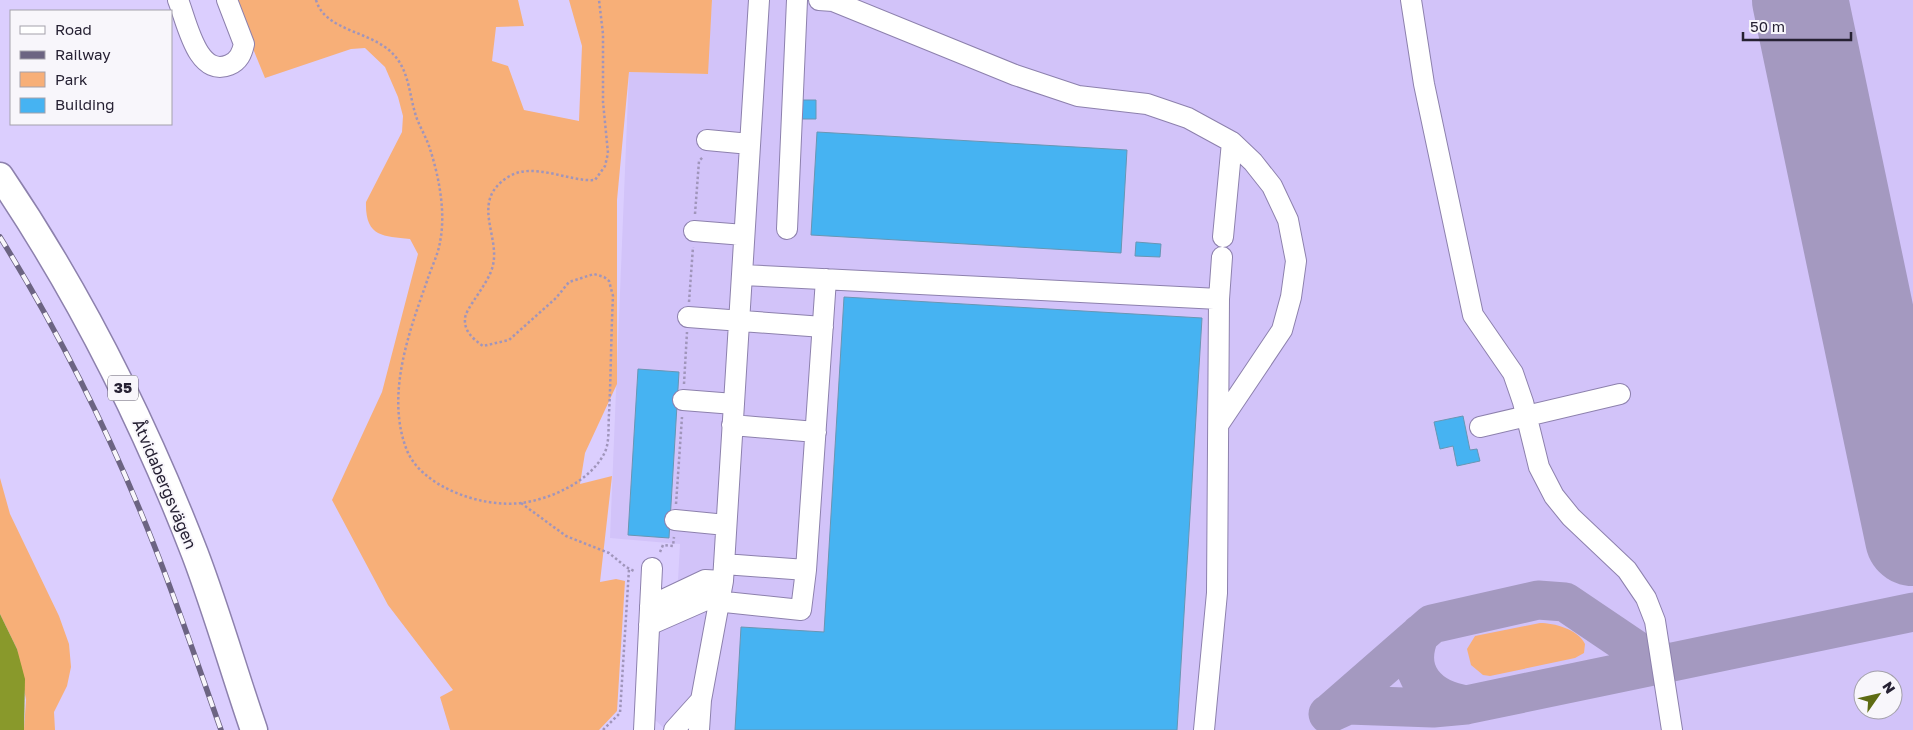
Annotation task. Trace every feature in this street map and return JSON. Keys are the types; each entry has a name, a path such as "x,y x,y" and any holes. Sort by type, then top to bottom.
{"main road":[{"name":"Åtvidabergsvägen","path":"0,176 54,261 109,360 168,485 217,614 268,730"},
{"name":"Åtvidabergsvägen","path":"217,614 254,730"}],"street":[{"path":"178,0 201,58 214,67 222,68 235,62 240,57 244,44 227,0"},
{"path":"698,730 701,700 723,573 759,0"},
{"path":"787,229 798,0"},
{"path":"819,0 833,1 1015,75 1078,96 1147,104 1172,112 1188,118 1232,142 1254,162 1272,186 1288,220 1296,261 1291,297 1282,330 1219,424"},
{"path":"1411,0 1424,84 1473,315 1513,372 1539,467 1554,496 1572,517 1627,570 1646,598 1655,621 1672,730"},
{"path":"712,140 750,144"},
{"path":"1223,237 1232,142"},
{"path":"694,231 744,235"},
{"path":"1204,730 1216,593 1222,257"},
{"path":"742,275 1220,299"},
{"path":"650,616 706,600 801,610 806,570 826,279"},
{"path":"688,317 823,327"},
{"path":"1480,427 1620,394"},
{"path":"683,400 734,404"},
{"path":"732,425 816,432"},
{"path":"675,520 726,525"},
{"path":"650,616 705,580 723,573 806,570"},
{"path":"644,730 652,573"},
{"path":"674,730 701,700"}],"path":[{"path":"316,0 334,24 374,39 397,59 404,71 417,118 430,148 443,211 440,243 409,333 399,389 399,412 406,450 413,462 425,475 456,494 489,502 521,503 568,489 587,475 604,454 607,442 610,390 613,296 611,287 604,277 594,274 569,282 556,298 509,340 495,344 483,346 474,340 467,331 464,319 467,311 488,282 494,263 488,209 492,194 500,184 516,173 530,171 582,181 595,180 605,166 608,153 603,102 603,34 599,0"},
{"path":"521,503 566,536 609,553 629,568 652,573 663,545 673,546 699,161 712,140"},
{"path":"604,730 620,713 629,568"}],"shaded area":[{"path":"712,0 1913,0 1913,730 666,730 654,719 658,626 678,580 680,544 610,538 629,72 707,74"},
{"path":"0,614 17,649 25,679 24,730 0,730"}],"green space":[{"path":"233,0 518,0 524,26 496,27 492,61 508,66 524,110 579,121 582,46 569,0 712,0 708,74 629,72 617,200 617,384 585,453 580,484 612,476 600,582 616,579 625,581 617,711 599,730 450,730 440,697 453,690 388,605 332,500 382,392 418,254 410,239 384,235 372,228 366,214 366,202 402,132 403,116 398,97 385,67 365,48 351,49 265,78"},
{"path":"0,478 10,514 59,616 69,644 71,667 67,686 54,712 55,730 24,730 26,700 17,649 0,614"},
{"path":"1540,623 1559,626 1577,634 1585,644 1584,653 1575,658 1490,676 1483,675 1471,665 1467,649 1475,636"}],"building":[{"path":"802,100 816,100 816,119 801,119"},
{"path":"817,132 1127,150 1121,253 811,235"},
{"path":"1136,242 1161,244 1160,257 1135,256"},
{"path":"844,297 1202,318 1177,730 735,730 741,627 824,632"},
{"path":"638,369 679,372 669,538 628,535"},
{"path":"1463,416 1470,450 1477,449 1480,461 1457,466 1453,446 1440,449 1434,422"}],"taxiway":[{"path":"1330,713 1432,624 1538,600 1565,602 1642,654 1668,663"},
{"path":"1328,714 1348,705 1433,708 1466,705 1913,612"},
{"path":"1420,634 1415,661 1417,672 1422,682 1440,697 1466,705"}],"runway":[{"path":"1800,0 1913,538"}],"railway":[{"path":"0,237 64,349 121,465 163,568 221,730"}]}
